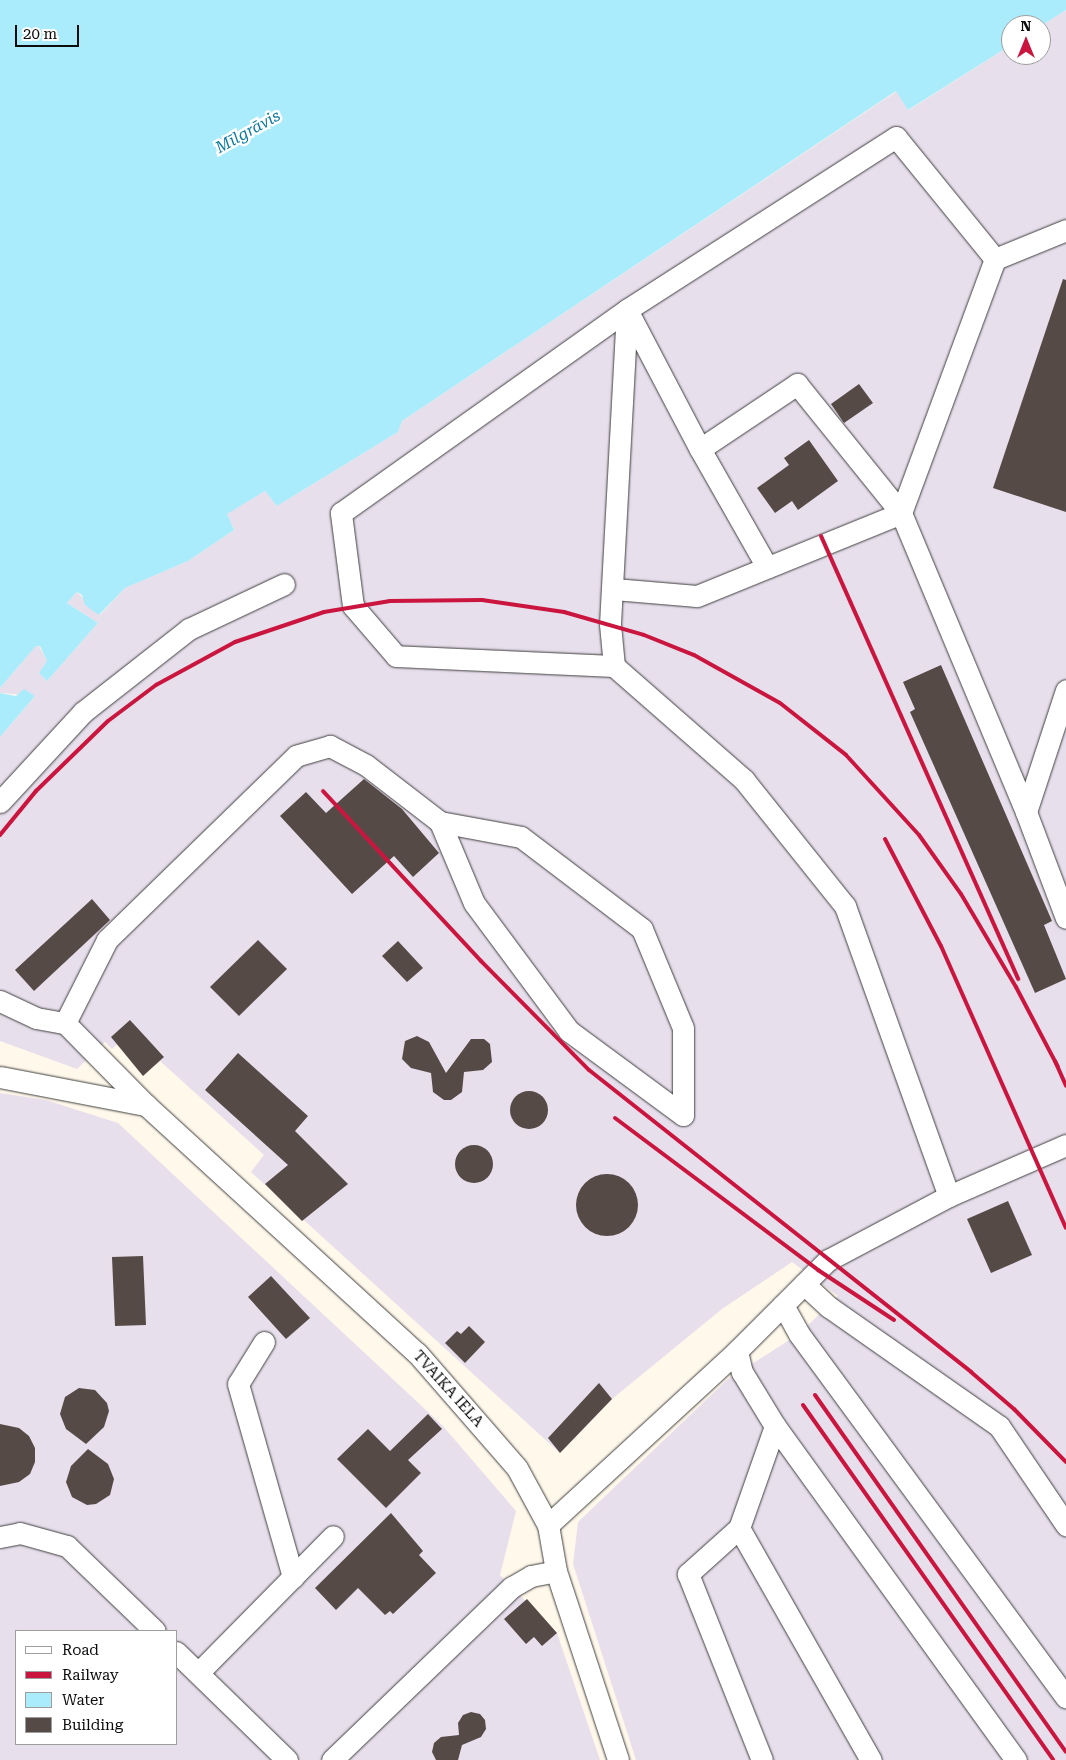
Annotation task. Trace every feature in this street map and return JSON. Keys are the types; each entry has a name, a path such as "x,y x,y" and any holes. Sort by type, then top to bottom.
{"street":[{"path":"950,1196 845,906 744,780 614,666 396,656 353,606 341,513 627,310 896,137 995,259"},
{"path":"614,589 698,596 901,513 995,259 1066,230"},
{"path":"627,310 700,449 767,567"},
{"path":"614,666 610,624 614,589 627,310"},
{"path":"700,449 797,384 901,513 1026,812 1066,918"},
{"path":"0,802 83,712 190,629 284,584"},
{"path":"1026,812 1066,690"},
{"path":"0,1001 36,1018 65,1023 107,940 296,756 330,746 366,765 440,822 521,837 642,929 683,1028 683,1115 569,1031 474,903 440,822"},
{"name":"TVAIKA IELA","path":"65,1023 146,1105 417,1353 517,1468 548,1525 556,1571 618,1760"},
{"path":"0,1077 146,1105"},
{"path":"548,1525 737,1352 828,1260 950,1196 1066,1145"},
{"path":"804,1284 829,1306 999,1426 1066,1525"},
{"path":"783,1306 799,1334 1066,1698"},
{"path":"264,1342 238,1384 293,1577"},
{"path":"737,1352 742,1372 775,1426 1016,1760"},
{"path":"762,1760 688,1574 739,1528 775,1426"},
{"path":"739,1528 871,1760"},
{"path":"0,1537 20,1533 67,1546 154,1630"},
{"path":"198,1674 333,1536"},
{"path":"332,1760 512,1587 532,1576 556,1571"},
{"path":"178,1654 287,1760"}],"shaded area":[{"path":"1066,10 1066,1760 636,1760 573,1564 578,1522 728,1379 799,1334 838,1296 792,1262 722,1309 612,1399 560,1453 251,1172 264,1155 160,1061 164,1056 150,1042 120,1042 112,1049 105,1042 77,1069 0,1041 0,737 35,696 0,693 0,688 36,646 39,646 47,661 40,673 47,681 98,623 67,603 77,592 100,615 125,588 188,561 234,530 226,514 265,491 277,506 398,432 402,421 897,91 909,110 1001,51 1001,65 1051,65 1051,20"},
{"path":"0,1093 46,1100 118,1123 442,1425 516,1511 500,1575 557,1633 600,1760 0,1760"}],"water":[{"name":"Mīlgrāvis","path":"0,0 1066,0 1066,10 1051,20 1051,15 1001,15 1001,51 908,110 896,91 402,421 398,432 277,506 265,491 227,514 234,530 188,561 125,588 99,615 85,605 82,595 77,592 67,603 98,623 47,681 39,673 47,661 40,646 36,646 0,688"},
{"path":"24,689 35,696 0,737 0,693 16,696"}],"building":[{"path":"1063,279 1066,280 1066,512 993,488"},
{"path":"859,384 873,403 844,423 831,404"},
{"path":"809,440 838,481 798,510 792,501 775,513 757,488 789,465 784,458"},
{"path":"941,665 1052,921 1044,925 1066,979 1035,993 910,712 915,709 903,682"},
{"path":"364,779 402,809 439,853 413,877 394,856 352,894 280,816 306,792 326,813"},
{"path":"92,899 110,920 34,991 15,970"},
{"path":"258,940 287,969 239,1016 210,987"},
{"path":"398,941 423,968 407,982 382,956"},
{"path":"130,1020 164,1057 143,1076 111,1037"},
{"path":"417,1036 429,1042 446,1073 471,1039 484,1039 490,1044 492,1062 483,1070 464,1072 462,1092 451,1100 444,1100 433,1092 431,1073 411,1068 402,1059 405,1041"},
{"path":"238,1053 308,1116 295,1131 348,1184 302,1221 265,1184 288,1165 205,1090"},
{"path":"529,1091 543,1096 548,1110 543,1124 529,1129 515,1124 510,1110 515,1096"},
{"path":"474,1145 488,1150 493,1164 488,1178 474,1183 460,1178 455,1164 460,1150"},
{"path":"601,1174 613,1174 629,1183 636,1193 638,1205 636,1217 629,1227 613,1236 601,1236 590,1231 581,1222 576,1211 576,1199 581,1188 590,1179"},
{"path":"1008,1201 1032,1255 991,1273 967,1219"},
{"path":"143,1256 146,1325 115,1326 112,1257"},
{"path":"271,1276 310,1318 286,1339 248,1297"},
{"path":"469,1326 485,1342 465,1363 445,1343 457,1331 461,1334"},
{"path":"599,1383 612,1399 560,1453 548,1438"},
{"path":"79,1388 95,1390 107,1403 109,1411 104,1427 86,1444 66,1429 60,1414 65,1397"},
{"path":"428,1414 442,1429 408,1460 421,1473 386,1508 337,1459 368,1429 390,1451"},
{"path":"0,1424 19,1428 29,1436 35,1448 35,1462 30,1474 19,1482 0,1486"},
{"path":"88,1449 108,1464 114,1479 110,1495 96,1504 87,1505 72,1497 66,1482 71,1466"},
{"path":"391,1513 423,1551 419,1555 436,1573 393,1614 390,1611 385,1615 358,1588 336,1610 315,1588"},
{"path":"527,1599 557,1633 542,1646 534,1637 526,1644 504,1619"},
{"path":"471,1712 480,1714 485,1720 486,1729 481,1737 462,1745 458,1760 436,1760 432,1752 434,1743 441,1737 459,1735 458,1723 463,1715"}],"railway":[{"path":"821,536 1018,979"},
{"path":"0,835 36,791 108,721 156,685 235,642 324,612 390,601 482,600 564,612 644,635 694,655 780,703 846,755 919,835 961,894 1016,987 1058,1067"},
{"path":"323,791 481,961 589,1070 971,1372 1014,1409 1066,1462"},
{"path":"885,839 941,946 1066,1228"},
{"path":"1055,1061 1066,1086"},
{"path":"615,1118 818,1270 894,1320"},
{"path":"815,1395 1066,1752"},
{"path":"803,1405 1053,1760"}]}
